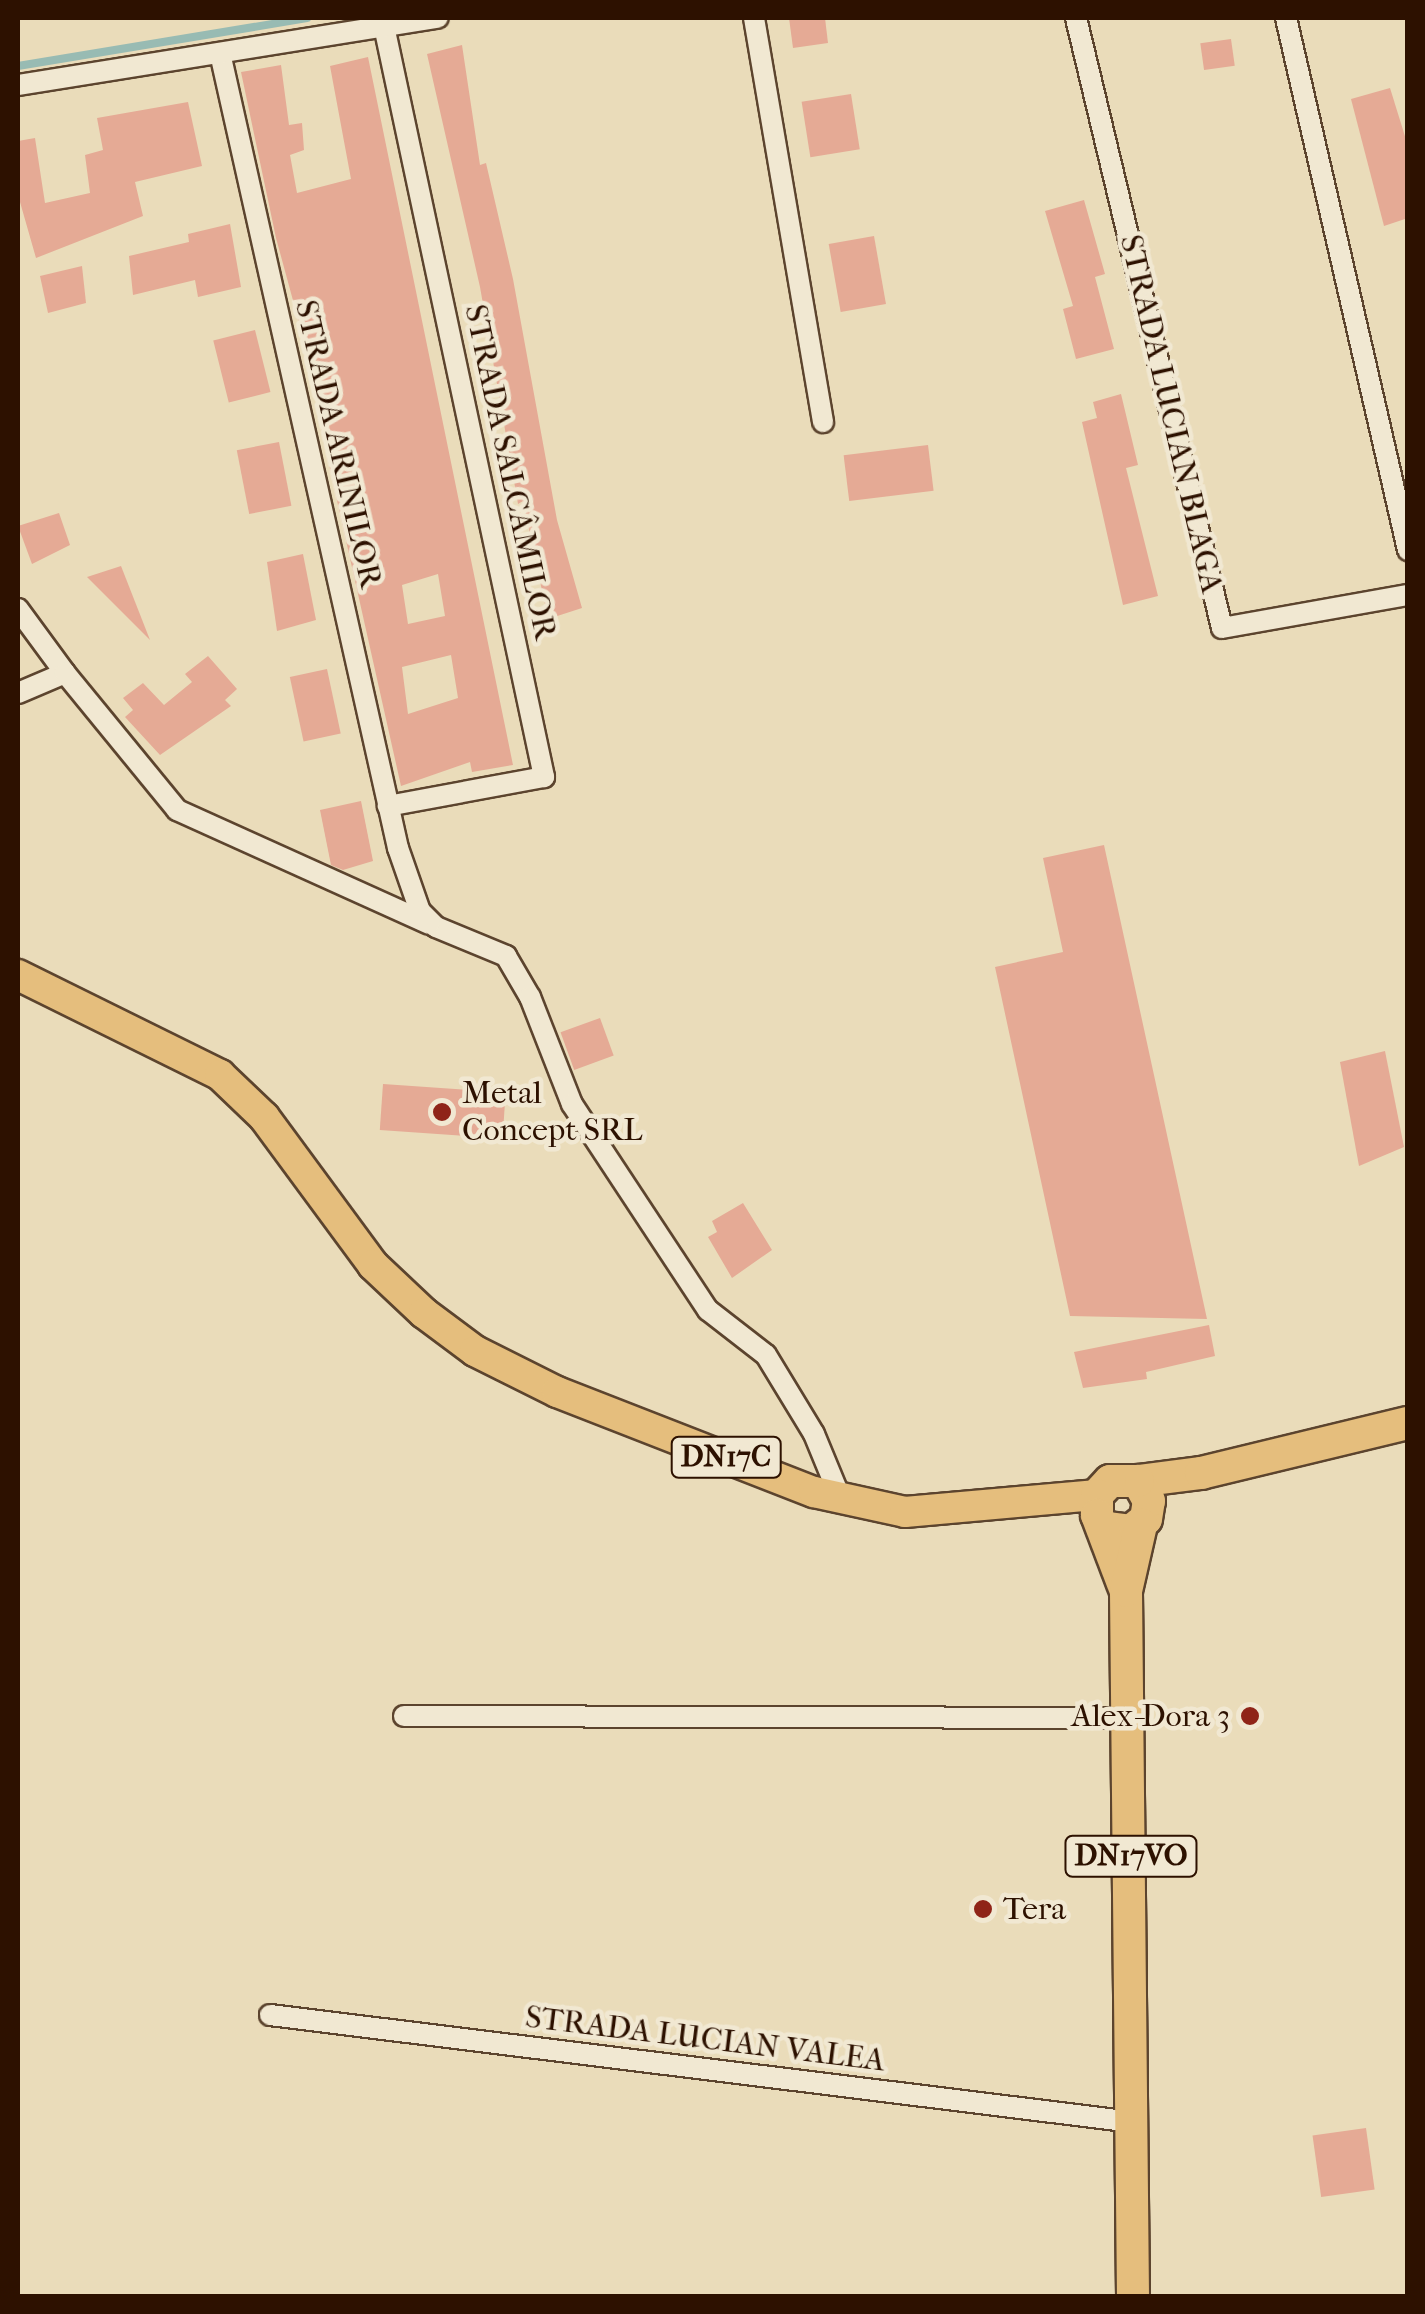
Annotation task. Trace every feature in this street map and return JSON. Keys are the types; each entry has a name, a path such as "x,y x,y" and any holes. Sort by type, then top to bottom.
{"highway":[{"name":"DN17C","path":"1143,1503 1110,1481 1100,1513 1122,1532 1143,1503 1201,1473 1408,1423"},
{"name":"DN17VO","path":"1133,2296 1126,1591 1143,1503"},
{"name":"DN17VO","path":"1100,1513 1126,1591"}],"main road":[{"name":"DN17C","path":"18,976 220,1075 264,1118 373,1266 475,1350 557,1392 840,1497 905,1512 1054,1499 1100,1513"}],"street":[{"path":"18,85 438,18"},
{"path":"754,18 823,422"},
{"name":"STRADA LUCIAN BLAGA","path":"1076,18 1222,628 1408,595"},
{"path":"1286,18 1408,550"},
{"name":"STRADA SALCÂMILOR","path":"384,26 544,776 388,806"},
{"name":"STRADA ARINILOR","path":"220,52 398,848 420,911 436,927"},
{"path":"18,609 177,810 506,956 530,996 572,1104 708,1310 766,1356 814,1434 840,1497"},
{"path":"18,693 65,673"},
{"path":"404,1716 1128,1718"},
{"name":"STRADA LUCIAN VALEA","path":"270,2014 1133,2122"}],"building":[{"path":"789,18 825,18 828,43 793,48"},
{"path":"1231,39 1235,66 1204,70 1200,43"},
{"path":"462,45 480,165 486,163 513,279 557,520 582,608 548,619 523,501 518,504 480,287 427,54"},
{"path":"368,57 513,765 472,772 470,762 401,786 319,420 325,418 276,238 241,72 281,65 289,125 302,123 304,150 290,155 297,193 351,179 330,66","holes":["438,574 445,616 408,624 402,585","451,655 458,698 408,714 402,667"]},
{"path":"1390,88 1408,146 1408,218 1384,226 1351,99"},
{"path":"851,94 860,149 810,157 802,102"},
{"path":"188,102 202,166 135,182 143,216 36,258 18,195 18,141 35,138 45,203 90,193 85,155 103,150 97,118"},
{"path":"1084,200 1105,274 1095,277 1114,349 1076,359 1063,309 1073,306 1045,211"},
{"path":"230,224 241,287 198,297 195,280 133,295 129,256 189,242 188,234"},
{"path":"874,236 886,304 841,312 829,244"},
{"path":"82,266 86,303 48,313 40,276"},
{"path":"255,330 270,392 229,403 213,340"},
{"path":"1121,394 1138,465 1126,468 1158,596 1123,605 1082,422 1097,418 1093,402"},
{"path":"279,442 291,506 249,514 237,450"},
{"path":"928,445 934,491 849,501 844,455"},
{"path":"59,513 70,545 32,564 18,526"},
{"path":"303,554 316,620 277,631 267,562"},
{"path":"121,566 150,640 87,577"},
{"path":"208,656 237,689 225,700 231,706 160,755 125,717 133,710 123,698 143,683 164,705 192,682 185,674"},
{"path":"327,669 341,734 304,741 290,677"},
{"path":"361,801 373,861 343,870 331,865 320,810"},
{"path":"1104,845 1207,1319 1070,1316 995,967 1063,952 1043,858"},
{"path":"600,1018 614,1056 574,1070 561,1032"},
{"path":"1385,1051 1404,1147 1359,1166 1340,1062"},
{"name":"Metal Concept SRL","path":"383,1084 506,1093 502,1138 380,1130"},
{"path":"743,1203 772,1250 732,1278 708,1237 717,1232 712,1221"},
{"path":"1209,1325 1215,1356 1146,1372 1147,1379 1083,1388 1074,1352"},
{"path":"1366,2128 1375,2189 1321,2197 1313,2136"}],"waterway":[{"path":"18,66 307,18"}],"place":[{"name":"Metal Concept SRL","path":"442,1112"},
{"name":"Alex-Dora 3","path":"1250,1716"},
{"name":"Tera","path":"983,1909"}]}
